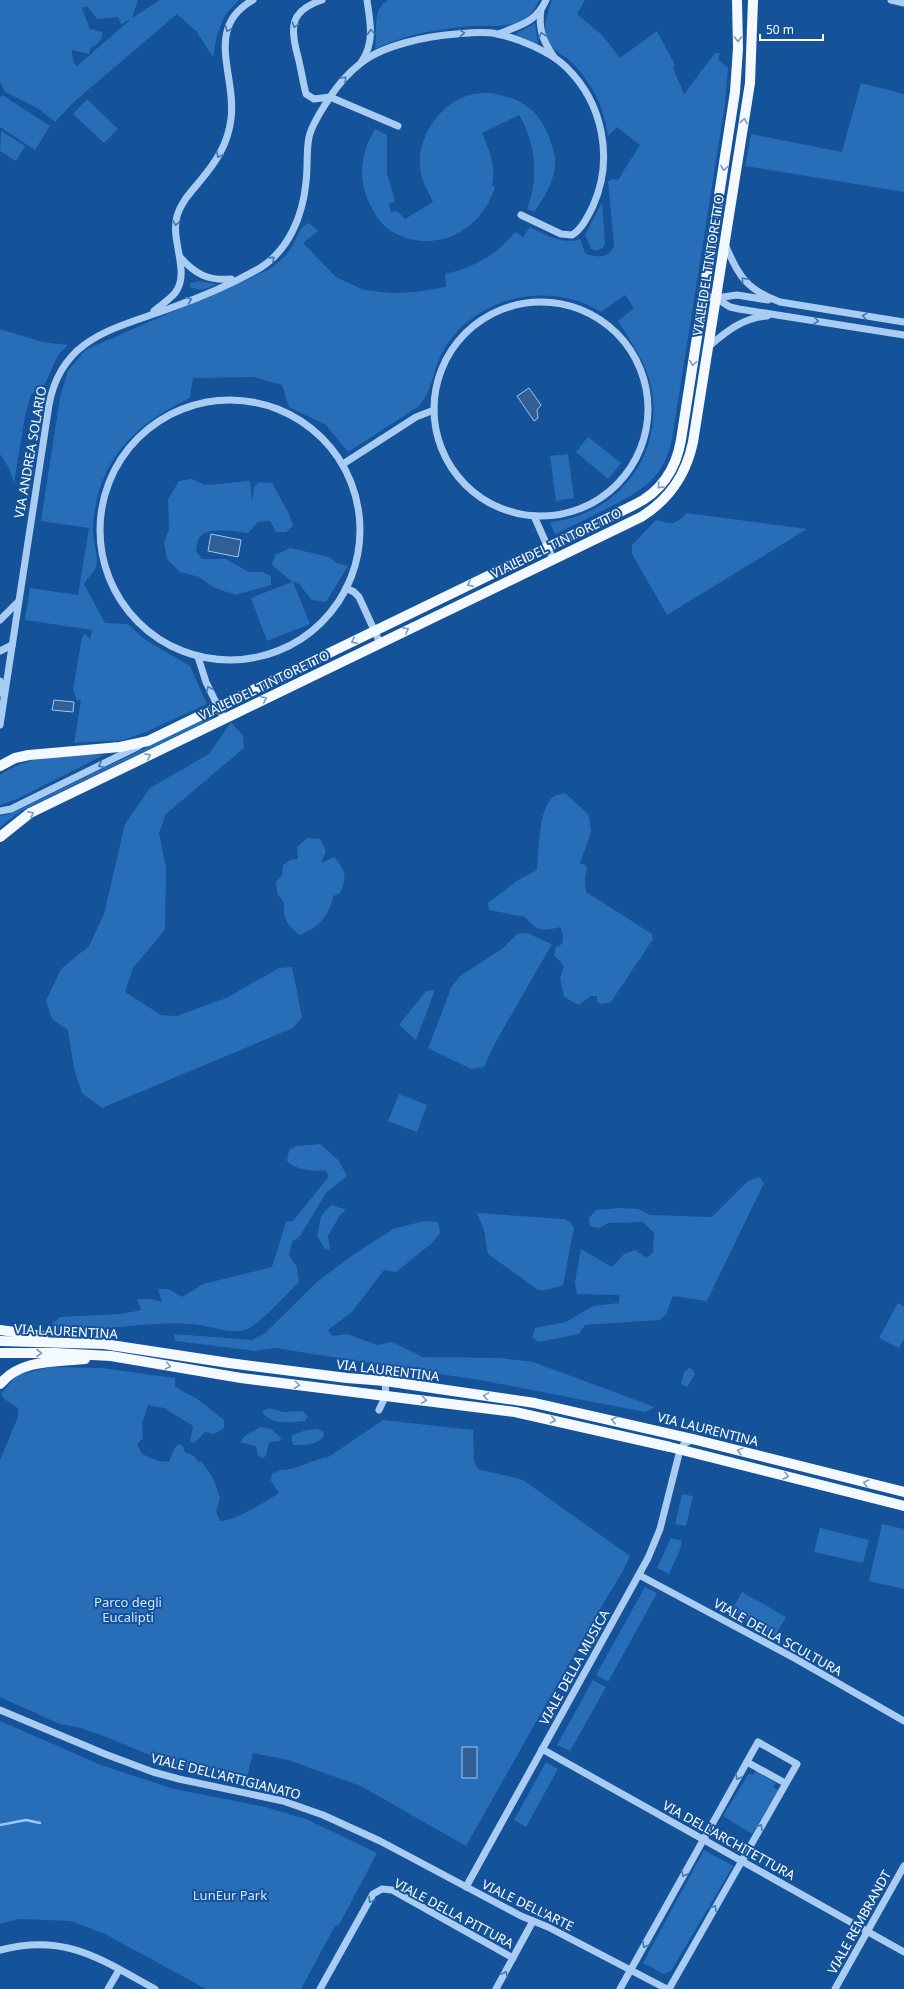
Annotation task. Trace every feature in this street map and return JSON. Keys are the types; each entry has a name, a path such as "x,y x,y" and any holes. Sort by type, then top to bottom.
{"main road":[{"name":"VIALE DEL TINTORETTO","path":"0,766 15,758 29,754 120,747 148,741 641,502 657,490 669,474 680,445 735,92 738,55 737,0"},
{"name":"VIALE DEL TINTORETTO","path":"0,837 30,814 641,517 660,504 676,486 686,468 692,449 750,83 753,0"},
{"path":"0,1330 86,1342"},
{"name":"VIA LAURENTINA","path":"0,1341 86,1342 252,1366 352,1379 385,1381 535,1403 693,1439 904,1492"},
{"name":"VIA LAURENTINA","path":"0,1353 62,1353 111,1356 233,1377 522,1413 680,1450 904,1506"},
{"path":"0,1384 15,1370 28,1365 111,1356"}],"street":[{"path":"152,313 177,290 181,276 180,256 176,243 175,228 180,210 190,193 214,164 226,139 230,124 232,102 224,52 225,36 235,16 253,0"},
{"path":"322,0 310,5 301,13 296,19 293,30 293,41 306,94 314,99 330,97 398,126"},
{"path":"152,313 168,309 238,278 260,267 275,257 290,235 298,216 306,185 309,136 321,110 330,97 340,83 362,62 368,51 371,40 367,0"},
{"path":"502,33 524,25 541,9 546,0"},
{"path":"891,0 904,3"},
{"path":"521,215 563,234 570,235 575,233 580,228 594,203 603,173 602,136 593,106 575,77 554,57 541,36 539,26 541,9"},
{"path":"362,62 395,46 436,36 476,32 502,33 554,57"},
{"path":"725,242 736,269 745,282 756,291 780,302"},
{"path":"180,256 193,270 202,276 222,280 238,278"},
{"path":"704,296 716,298 738,296 904,322 903,335 735,308 716,298"},
{"path":"548,301 566,304 594,315 618,333 635,356 646,388 648,406 647,423 644,440 637,456 629,470 618,484 595,502 552,516 534,516 510,511 491,504 474,493 460,479 442,449 436,430 434,410 439,376 452,349 475,323 500,309 530,302 548,301"},
{"name":"VIA ANDREA SOLARIO","path":"0,725 48,405 58,372 70,357 87,342 152,313"},
{"path":"708,347 732,328 746,320 778,315"},
{"path":"240,400 267,405 297,418 321,437 343,464 355,491 359,520 357,554 346,588 332,609 315,626 300,639 283,650 268,656 241,661 217,660 198,657 171,646 144,628 123,603 107,572 101,537 103,507 112,477 128,451 150,428 176,412 207,402 240,400"},
{"path":"343,464 416,417 434,410"},
{"path":"534,516 553,559"},
{"path":"346,588 354,592 359,597 380,643"},
{"path":"0,620 18,601"},
{"path":"0,651 12,645"},
{"path":"198,657 206,682 224,719"},
{"path":"0,680 4,700"},
{"path":"0,811 11,809 148,741"},
{"path":"379,1410 386,1395 385,1381"},
{"path":"680,1450 684,1444 693,1439"},
{"name":"VIALE DELLA MUSICA","path":"466,1887 656,1544 680,1450"},
{"name":"VIA LAURENTINA","path":"764,1471 768,1458"},
{"name":"VIALE DELLA SCULTURA","path":"640,1575 796,1659 904,1721"},
{"name":"VIALE DELL'ARTIGIANATO","path":"0,1710 105,1754 138,1766 179,1779 290,1803 323,1815 380,1841"},
{"path":"620,1989 758,1742 797,1764 668,1989"},
{"name":"VIA DELL'ARCHITETTURA","path":"542,1749 904,1952"},
{"path":"747,1762 785,1783"},
{"name":"VIALE DELL'ARTE","path":"380,1841 466,1887 668,1989"},
{"name":"VIALE REMBRANDT","path":"836,1989 904,1866"},
{"name":"VIALE DELLA PITTURA","path":"320,1989 373,1894 382,1889 392,1890 513,1958"},
{"path":"496,1989 533,1921"},
{"path":"0,1950 29,1944 55,1944 87,1953 155,1989"},
{"path":"108,1989 119,1970"}],"green space":[{"path":"0,0 138,0 132,18 160,0 239,0 225,15 217,35 213,57 197,32 177,14 75,101 55,122 39,109 5,92 0,82","holes":["87,6 97,19 118,17 121,24 130,20 77,66 73,61 72,50 89,54 91,47 95,46 102,38 102,32 90,29 82,8"]},
{"path":"388,0 539,0 527,17 510,25 451,28 399,39 375,49 377,15 379,9"},
{"path":"552,0 585,0 577,14 602,35 620,58 657,31 675,65 673,68 684,94 715,53 720,53 718,60 728,67 725,104 672,439 668,453 657,474 631,496 555,534 550,522 574,517 596,508 616,494 631,477 643,458 651,435 653,411 649,377 638,352 618,321 634,308 625,295 601,312 580,302 558,297 535,296 512,299 490,307 471,319 454,335 441,355 427,395 418,407 348,452 326,425 289,407 282,385 254,377 193,378 190,398 151,420 135,433 110,464 102,483 96,504 93,531 97,563 94,571 84,584 105,623 128,624 144,639 190,666 207,704 146,732 123,740 74,743 81,700 77,700 73,690 82,637 85,634 90,639 92,630 25,620 30,588 78,595 89,528 41,521 60,397 68,371 85,350 268,270 287,254 302,228 309,223 318,231 303,243 336,277 364,290 391,293 416,292 446,287 445,274 475,264 500,248 515,232 523,237 530,227 560,240 573,241 580,239 585,253 589,255 602,256 609,253 614,245 608,181 613,179 618,180 640,145 617,127 608,136 600,105 591,86 578,69 555,50 548,41 545,25"},
{"path":"534,24 538,44 515,34"},
{"path":"861,83 904,94 904,192 745,166 751,134 842,152"},
{"path":"488,93 509,97 526,105 539,118 549,137 555,156 554,173 547,191 534,212 527,209 533,185 534,161 529,138 519,115 482,133 491,158 493,171 492,185 495,187 488,203 479,216 467,227 454,235 439,240 423,241 407,238 388,229 376,216 364,190 362,180 363,159 375,129 387,135 387,174 395,201 389,204 391,212 397,211 405,219 433,202 421,174 420,161 421,148 425,136 432,124 450,105 461,98 473,94"},
{"path":"2,95 50,126 35,150 0,127 0,98"},
{"path":"87,99 118,129 104,143 73,114"},
{"path":"1,131 25,146 16,161 0,151"},
{"path":"602,202 605,243 603,247 597,251 591,249 585,235"},
{"path":"199,281 215,285 202,290 189,287 191,283"},
{"path":"0,329 42,342 68,345 58,355 44,386 31,394 25,416 14,483 9,468 0,454"},
{"path":"588,437 621,463 608,479 576,452"},
{"path":"568,454 574,498 556,501 550,456"},
{"path":"192,479 205,485 250,481 252,502 254,487 259,482 272,483 289,514 293,526 286,532 276,532 270,521 258,522 248,533 229,531 208,532 199,538 196,551 202,559 226,559 249,572 262,572 271,576 271,585 235,595 213,587 199,577 180,572 167,559 164,543 169,529 168,499 179,481"},
{"path":"686,513 807,529 667,615 632,554 632,545 656,520 673,523 679,520"},
{"path":"290,548 329,557 337,563 348,566 326,602 312,600 298,583 293,582 310,624 267,641 251,598 292,582 272,565 275,555"},
{"path":"213,715 214,718 21,811 0,827 0,816 12,813"},
{"path":"231,722 243,736 244,748 166,814 159,833 166,868 165,930 133,968 125,992 161,1015 177,1016 226,998 279,968 292,967 302,1017 293,1028 102,1108 82,1093 74,1069 68,1030 52,1019 46,1001 61,969 89,946 104,914 125,824 150,788 209,754"},
{"path":"86,754 104,755 15,800 0,805 0,775 10,769 20,764 41,758"},
{"path":"565,793 589,815 591,832 580,863 587,866 585,879 586,892 652,934 653,939 611,1002 600,1004 597,1001 597,996 591,996 579,1005 564,997 560,978 564,966 554,955 556,947 562,944 563,935 560,927 544,930 537,928 525,917 489,910 488,903 518,880 537,870 540,831 544,811 553,797"},
{"path":"307,838 320,839 326,851 321,863 334,857 341,866 345,878 340,893 333,896 332,903 326,915 312,929 300,935 292,929 285,917 284,903 277,893 276,882 282,875 283,865 291,860 298,859 297,847"},
{"path":"527,933 552,944 494,1045 484,1067 471,1069 428,1048 452,986 460,976 503,948 517,934"},
{"path":"435,990 416,1040 399,1025 426,991"},
{"path":"399,1094 427,1105 417,1132 388,1121"},
{"path":"320,1144 339,1161 347,1176 326,1193 300,1236 292,1242 289,1255 297,1267 299,1282 265,1316 251,1327 245,1330 234,1331 200,1325 149,1324 63,1331 57,1330 52,1324 60,1317 121,1314 141,1310 137,1299 151,1299 162,1302 158,1289 168,1289 182,1297 203,1284 272,1267 286,1222 293,1221 329,1176 325,1170 305,1170 291,1164 287,1161 289,1150 296,1146"},
{"path":"759,1177 764,1183 707,1301 673,1296 666,1314 660,1320 585,1325 579,1334 538,1342 532,1337 535,1328 566,1322 593,1306 619,1303 619,1295 577,1294 575,1282 581,1249 612,1267 624,1254 635,1250 647,1258 653,1252 654,1233 643,1222 608,1223 599,1228 590,1226 589,1218 596,1210 620,1208 638,1209 650,1215 712,1217 748,1181"},
{"path":"331,1205 346,1210 340,1215 328,1236 330,1250 325,1249 317,1236 321,1216"},
{"path":"477,1213 564,1219 570,1222 574,1228 563,1285 547,1290 538,1290 488,1254 484,1230"},
{"path":"424,1221 438,1222 440,1233 432,1243 396,1272 384,1270 352,1312 328,1330 332,1336 347,1334 377,1345 392,1342 423,1357 501,1358 533,1362 655,1407 645,1412 485,1381 275,1348 255,1351 175,1341 174,1334 252,1340 265,1333 318,1281 353,1255 393,1229"},
{"path":"898,1303 904,1307 904,1339 899,1348 879,1338"},
{"name":"Parco degli Eucalipti","path":"51,1367 101,1368 175,1378 175,1386 196,1398 224,1420 224,1428 214,1434 205,1432 194,1443 190,1442 193,1426 164,1408 148,1405 142,1423 143,1438 137,1444 142,1454 158,1461 169,1462 174,1449 179,1444 183,1446 185,1453 196,1458 198,1462 202,1462 213,1478 220,1498 216,1512 220,1521 242,1514 279,1493 271,1481 272,1474 280,1470 291,1469 325,1457 327,1458 383,1420 473,1430 474,1461 478,1469 523,1480 630,1556 623,1571 597,1614 466,1846 361,1786 288,1760 253,1753 246,1782 216,1772 186,1767 152,1756 81,1728 60,1724 0,1697 0,1460 18,1417 18,1408 4,1399 1,1394 17,1375"},
{"path":"689,1368 693,1370 695,1374 687,1387 681,1384 684,1372"},
{"path":"268,1408 284,1412 303,1411 308,1417 305,1421 300,1422 276,1421 270,1419 262,1412"},
{"path":"261,1427 271,1429 281,1438 280,1441 269,1442 266,1456 263,1458 258,1456 256,1446 240,1442 246,1435"},
{"path":"317,1429 323,1431 324,1436 317,1442 293,1445 291,1436 306,1430"},
{"path":"682,1494 693,1496 686,1526 675,1524"},
{"path":"882,1524 904,1529 904,1589 869,1581"},
{"path":"820,1528 869,1540 863,1563 814,1552"},
{"path":"671,1538 682,1541 679,1552 669,1574 657,1568"},
{"path":"645,1587 657,1593 608,1682 596,1675"},
{"path":"742,1592 786,1617 775,1636 732,1610"},
{"path":"593,1680 606,1687 570,1751 557,1745"},
{"name":"LunEur Park","path":"0,1721 101,1765 174,1789 265,1807 306,1819 377,1853 339,1925 335,1926 301,1989 206,1989 103,1933 70,1921 19,1919 0,1924"},
{"path":"546,1762 558,1769 526,1827 514,1820"},
{"path":"756,1771 776,1783 773,1787 778,1790 752,1834 723,1816 749,1773 753,1775"},
{"path":"704,1850 733,1866 671,1971 664,1974 643,1963"}],"shaded area":[{"path":"529,388 541,405 537,410 538,418 534,421 517,396"},
{"path":"211,534 241,540 238,557 208,551"},
{"path":"54,700 74,702 73,712 52,710"},
{"path":"462,1747 477,1747 477,1778 462,1778"}],"waterway":[{"path":"0,1825 26,1820 40,1823"}]}
